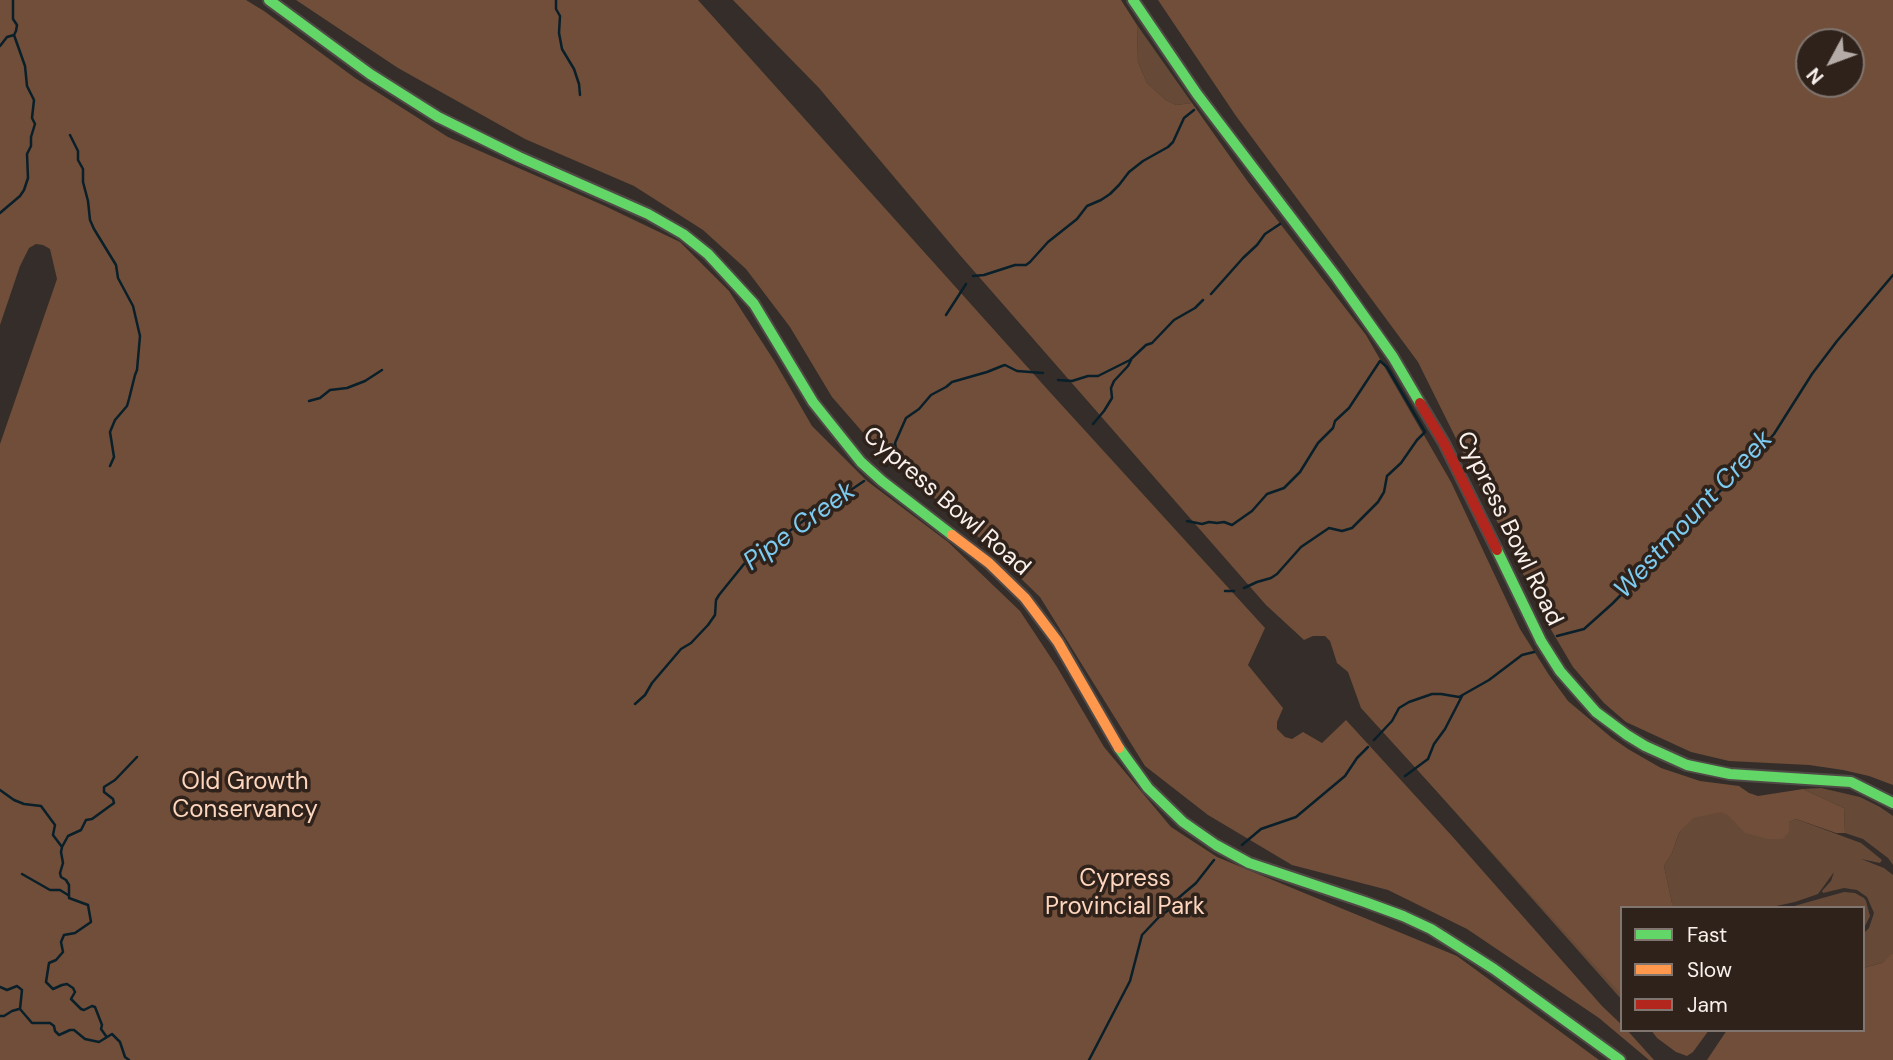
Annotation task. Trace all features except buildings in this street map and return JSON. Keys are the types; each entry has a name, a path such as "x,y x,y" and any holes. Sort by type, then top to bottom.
{"street":[{"name":"Cypress Bowl Road","path":"269,0 370,74 438,117 519,157 648,214 683,234 708,254 754,304 813,402 861,462 989,563 1025,598 1058,642 1125,758 1148,788 1183,822 1216,845 1249,863 1365,902 1431,929 1494,969 1620,1060"},
{"name":"Cypress Bowl Road","path":"1133,0 1190,85 1337,278 1392,357 1444,443 1541,641 1560,671 1596,712 1627,736 1687,765 1730,774 1851,782 1893,803"}],"shaded area":[{"path":"1137,25 1192,103 1176,105 1147,83 1138,62"},
{"path":"1600,738 1789,832 1789,822 1796,819 1861,843 1882,860 1880,863 1861,859 1884,868 1893,875 1893,953 1882,963 1865,967 1865,932 1874,913 1867,897 1857,890 1844,888 1823,893 1834,872 1818,894 1776,906 1674,906 1664,866 1679,833 1686,825 1684,823 1623,906 1620,906 1620,998 1417,769"},
{"path":"1821,788 1860,797 1893,816 1893,865 1863,839 1845,833 1844,808 1803,789"},
{"path":"1844,892 1855,893 1866,901 1870,916 1865,926 1865,906 1794,906"}],"green space":[{"path":"0,0 246,0 355,78 448,137 680,242 729,291 812,426 867,481 948,542 1020,611 1104,747 1171,827 1217,857 1457,956 1599,1060 0,1060 0,444 57,279 50,249 36,244 29,248 0,325"},
{"path":"296,0 698,0 1265,628 1248,665 1283,708 1277,729 1285,737 1292,739 1303,732 1322,743 1346,720 1620,1023 1620,1032 1629,1032 1654,1060 1649,1060 1599,1018 1467,929 1388,890 1292,865 1208,815 1145,766 1040,597 971,530 873,444 832,397 790,327 746,269 703,230 634,186 525,139 398,68"},
{"path":"733,0 1121,0 1137,25 1138,62 1147,83 1176,105 1192,103 1248,182 1366,335 1451,482 1520,629 1568,701 1612,738 1661,768 1700,781 1739,786 1758,796 1803,789 1844,808 1845,833 1836,833 1796,819 1789,822 1789,832 1784,838 1768,839 1745,833 1728,815 1721,812 1693,818 1679,833 1664,866 1674,906 1620,906 1620,993 1361,708 1348,672 1337,663 1330,641 1325,636 1313,636 1304,640 1266,605 959,254 819,88"},
{"path":"1158,0 1893,0 1893,785 1843,770 1809,765 1729,761 1691,752 1626,722 1604,703 1573,667 1550,628 1418,362 1236,116"},
{"path":"1893,953 1893,1060 1707,1060 1726,1032 1865,1032 1865,967 1882,963"},
{"path":"1652,1032 1708,1032 1687,1056 1676,1052"}],"waterway":[{"path":"0,46 16,31 13,0"},
{"path":"556,0 562,49 574,69 580,95"},
{"path":"0,213 24,190 28,178 27,154 35,124 32,118 34,100 27,86 25,66 14,35"},
{"path":"973,276 1030,262 1048,242 1077,219 1087,206 1110,194 1129,172 1168,147 1184,118 1194,110"},
{"path":"70,135 83,169 90,220 116,265 118,278 133,306 140,336 137,370 127,406 115,420 110,432 114,457 110,466"},
{"name":"Pipe Creek","path":"1211,294 1265,234 1280,224"},
{"name":"Westmount Creek","path":"1557,636 1584,629 1712,502 1774,434 1812,374 1893,275"},
{"path":"946,315 966,284"},
{"name":"Pipe Creek","path":"1058,380 1072,381 1098,376 1130,360 1152,343 1174,320 1203,300"},
{"path":"1093,424 1112,398 1111,388 1114,381 1131,360"},
{"path":"1187,521 1202,524 1224,522 1232,525 1252,511 1267,494 1284,488 1300,472 1318,443 1333,428 1335,421 1349,408 1380,361 1387,367 1425,432 1387,476 1384,492 1378,502 1352,528 1342,531 1329,528 1301,547 1277,574 1244,588"},
{"name":"Pipe Creek","path":"886,466 897,455 895,443 906,418 919,409 931,395 952,382 1005,365 1017,371 1043,373"},
{"path":"309,401 320,398 330,390 347,388 365,381 382,370"},
{"name":"Pipe Creek","path":"635,704 681,649 691,643 708,625 715,615 716,600 744,564 864,481"},
{"path":"1225,591 1234,591"},
{"name":"Westmount Creek","path":"1374,740 1392,721 1399,708 1409,702 1432,694 1459,697 1489,680 1522,655 1534,652"},
{"path":"1405,776 1428,759 1462,696"},
{"name":"Westmount Creek","path":"1242,845 1261,829 1296,817 1345,776 1368,747"},
{"path":"62,847 68,836 81,830 86,820 92,819 114,803 104,792 104,787 115,780 137,757"},
{"path":"0,790 24,804 41,806 55,825 53,835 62,847 61,877 69,885 69,898 88,905 91,922 75,933 64,935 61,942 63,952 49,963 46,982 53,989 67,984 73,988 75,992 71,999 81,1009 95,1007 101,1029 106,1036"},
{"name":"Westmount Creek","path":"1089,1060 1130,981 1142,935 1174,906 1176,900 1196,883 1214,860"},
{"path":"22,874 50,890 60,890 68,895"},
{"path":"0,987 7,990 17,986 22,990 20,1009 32,1023 50,1023 59,1035 74,1030 85,1039 99,1042 112,1034 120,1042 125,1057 129,1060"},
{"path":"0,1016 19,1009"}],"traffic: fast":[{"path":"269,0 370,74 438,117 519,157 648,214 683,234 708,254 754,304 813,402 861,462 952,535"},
{"path":"1133,0 1197,94 1337,278 1393,357 1420,403"},
{"path":"1497,550 1541,641 1560,671 1596,712 1627,735 1687,765 1730,774 1851,782 1893,803"},
{"path":"1119,748 1148,788 1183,822 1216,845 1249,863 1365,902 1431,929 1494,969 1620,1060"}],"traffic: slow":[{"path":"952,535 989,563 1025,598 1058,642 1119,748"}],"traffic: jam":[{"path":"1420,403 1444,443 1497,550"}],"park label":[{"name":"Old Growth Conservancy","path":"245,797"},
{"name":"Cypress Provincial Park","path":"1125,894"}]}
